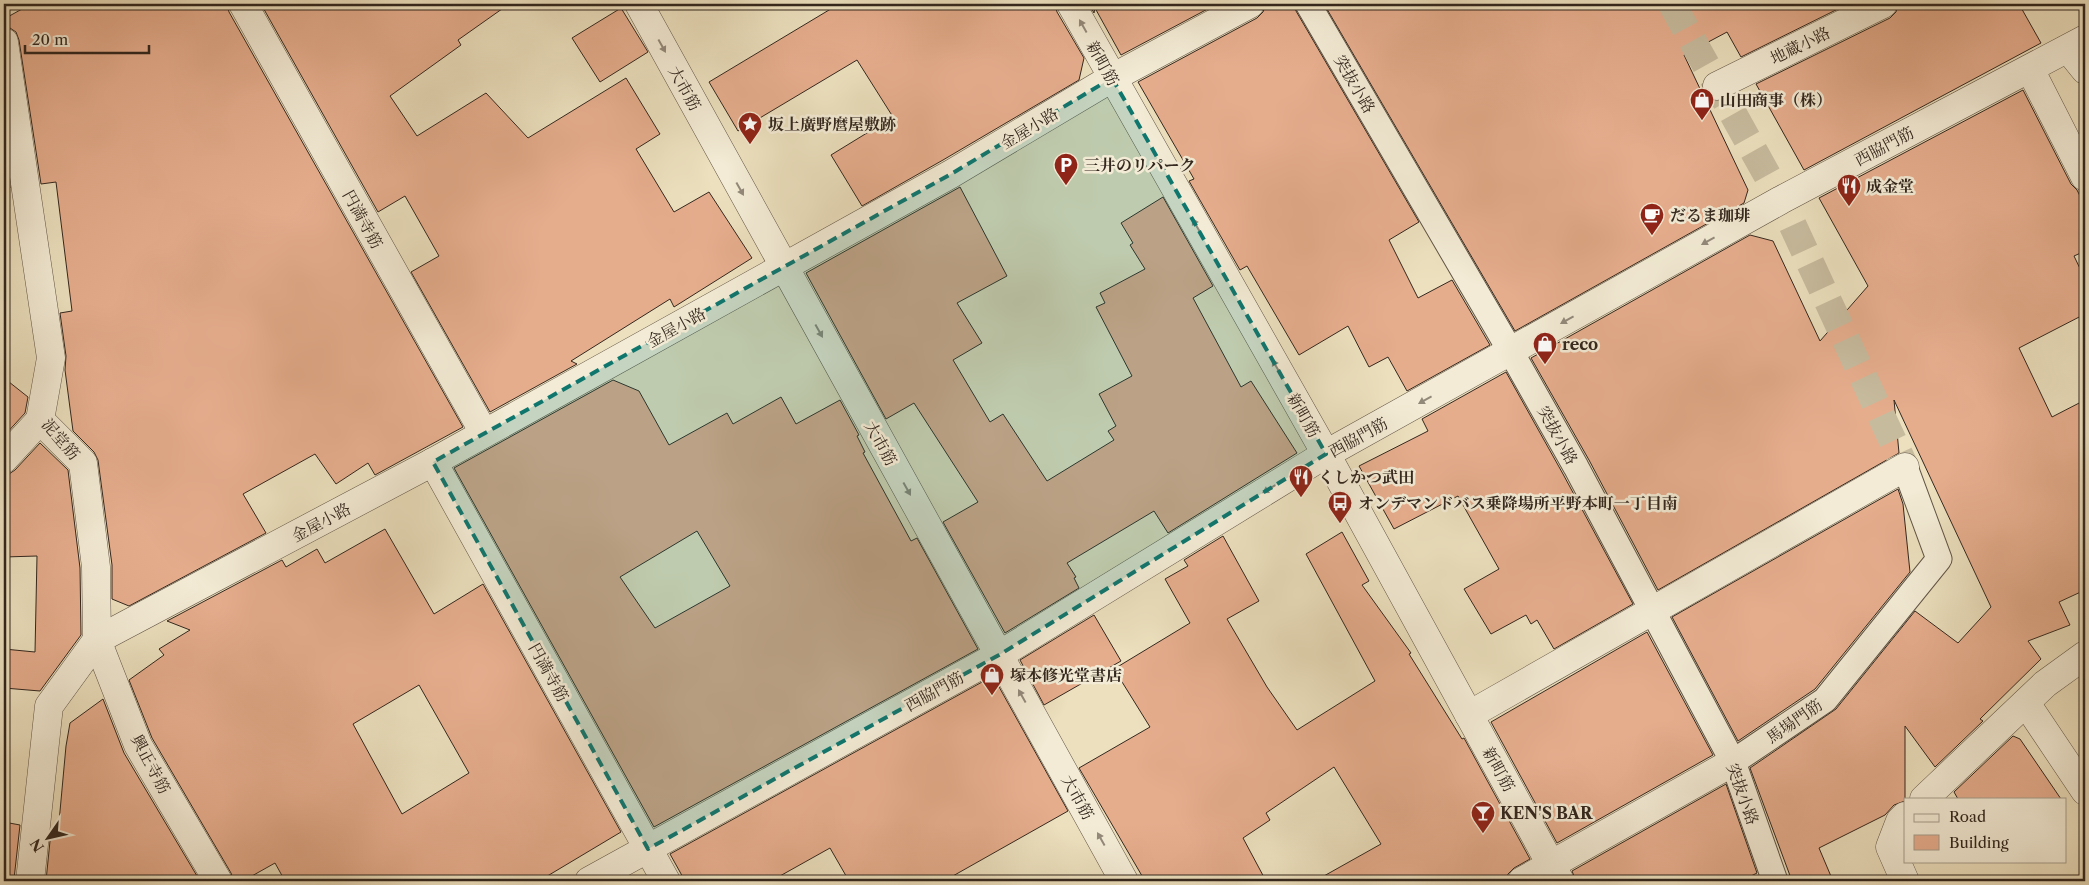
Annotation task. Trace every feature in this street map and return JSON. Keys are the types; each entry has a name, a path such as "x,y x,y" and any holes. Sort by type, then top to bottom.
{"street":[{"name":"円満寺筋","path":"243,4 484,434"},
{"name":"大市筋","path":"639,4 1124,881"},
{"name":"新町筋","path":"1070,4 1326,454 1556,873"},
{"name":"金屋小路","path":"97,640 484,434 950,174 1112,78 1250,4"},
{"name":"地蔵小路","path":"1717,86 1883,4"},
{"name":"泥堂筋","path":"4,42 51,358 40,420 83,463 96,567 97,640"},
{"name":"西脇門筋","path":"589,881 999,655 1326,454 1782,200 2077,44"},
{"path":"2077,44 2085,70"},
{"path":"2030,69 2085,177"},
{"path":"4,459 40,420"},
{"name":"円満寺筋","path":"433,462 666,881"},
{"path":"1469,715 1906,467"},
{"path":"30,881 49,706 97,640"},
{"name":"興正寺筋","path":"97,640 138,745 218,881"},
{"path":"1925,798 2045,684 2085,655"},
{"path":"2026,703 2085,791"},
{"name":"馬場門筋","path":"1522,881 1556,873 1733,762"},
{"path":"1904,817 1900,821 1890,847 1905,881"}],"lane":[{"name":"突抜小路","path":"1308,4 1576,467 1733,762 1775,881"},
{"name":"馬場門筋","path":"1733,762 1825,700 1939,559 1906,467"}],"highlighted area":[{"path":"1112,78 1326,454 999,655 648,849 433,462 951,174"}],"building":[{"path":"31,4 227,4 229,12 463,427 375,475 368,463 336,484 315,454 243,494 266,533 129,606 112,599 112,565 98,460 94,452 73,431 60,313 72,311 56,182 41,184 19,40 16,32 4,27 4,19"},
{"path":"261,4 509,4 458,40 461,45 390,96 417,136 486,93 528,138 626,78 660,134 636,149 674,212 709,192 752,258 674,307 670,299 571,361 577,364 490,412 411,272 439,256 405,196 378,212"},
{"path":"839,4 1055,4 1057,12 1084,58 1079,80 862,206 831,155 893,117 857,60 738,131 709,82"},
{"path":"1089,4 1217,4 1121,55 1095,8 1094,13"},
{"path":"1266,4 1294,4 1296,11 1419,222 1389,240 1418,298 1452,280 1490,345 1407,391 1388,357 1369,367 1348,326 1299,355 1247,266 1240,270 1189,181 1194,179 1138,82 1257,18 1263,12"},
{"path":"1324,4 1848,4 1741,57 1727,32 1684,55 1748,190 1744,203 1515,331"},
{"path":"1898,4 2019,4 2041,43 1804,170 1756,84 1890,18 1896,12"},
{"path":"621,8 648,52 600,82 572,38"},
{"path":"2023,90 2071,184 2077,190 2085,206 2085,251 2074,256 2085,279 2085,314 2019,348 2052,417 2085,400 2085,590 2059,602 2070,625 2028,641 2041,659 1980,719 1983,721 1935,767 1905,726 1904,801 1894,805 1885,815 1819,848 1833,881 1792,881 1750,768 1836,709 1915,611 1958,643 1991,607 1894,400 1899,453 1658,590 1589,460 1531,358 1750,235 1773,241 1820,341 1868,286 1819,198"},
{"path":"4,147 10,188 4,189"},
{"path":"960,187 1007,276 957,303 982,343 953,360 990,422 1003,414 1047,481 1114,440 1108,431 1116,426 1099,394 1132,376 1096,307 1105,303 1100,293 1145,269 1130,245 1133,243 1121,223 1163,197 1213,286 1193,298 1241,387 1251,381 1297,453 1168,533 1154,511 1067,563 1076,577 1074,578 1079,588 1005,633 943,522 978,502 914,403 886,419 806,273"},
{"path":"1506,372 1633,604 1554,649 1537,620 1531,624 1526,615 1491,634 1464,589 1499,569 1458,496 1394,529 1359,466 1428,431 1422,419"},
{"path":"4,378 28,397 25,413 4,436"},
{"path":"613,380 639,391 669,445 727,413 733,424 781,397 796,424 840,400 859,435 857,436 865,452 863,453 911,541 917,538 978,649 654,827 454,468","holes":["697,531 730,586 655,628 620,577"]},
{"path":"40,443 68,470 80,568 81,635 40,691 4,688 4,649 35,652 37,556 4,557 4,474 9,474 15,470"},
{"path":"1898,489 1903,504 1910,572 1815,689 1738,741 1672,617"},
{"path":"385,529 434,614 483,584 621,832 539,881 285,881 275,863 243,881 234,881 152,738 129,680 164,655 159,649 190,630 167,621 282,560 286,567 317,549 325,563","holes":["419,685 469,773 402,814 353,724"]},
{"path":"1342,532 1369,581 1362,585 1411,653 1409,654 1462,739 1464,738 1530,859 1514,868 1508,874 1506,881 1315,881 1381,844 1334,767 1266,813 1270,820 1243,838 1266,881 1145,881 1079,768 1150,727 1114,669 1190,623 1165,579 1188,566 1184,560 1223,536 1259,601 1227,619 1267,687 1297,730 1375,681 1306,554"},
{"path":"1094,615 1121,661 1044,705 1020,660"},
{"path":"1647,632 1713,755 1557,843 1491,722"},
{"path":"993,676 1068,811 944,881 849,881 830,848 771,881 685,881 670,854"},
{"path":"103,699 124,753 200,881 46,881 51,831 58,833 70,723"},
{"path":"2013,736 2020,739 2060,798 1957,798 1954,792"},
{"path":"1726,784 1757,873 1741,881 1576,881 1572,871"},
{"path":"4,822 20,825 14,879 4,877"}],"tunnel":[{"path":"1672,4 1781,200 1905,467"}],"place":[{"name":"山田商事（株）","path":"1702,121"},
{"name":"坂上廣野麿屋敷跡","path":"750,145"},
{"name":"三井のリパーク","path":"1066,186"},
{"name":"成金堂","path":"1849,207"},
{"name":"だるま珈琲","path":"1652,236"},
{"name":"reco","path":"1545,365"},
{"name":"くしかつ武田","path":"1301,498"},
{"name":"オンデマンドバス乗降場所平野本町一丁目南","path":"1340,524"},
{"name":"塚本修光堂書店","path":"992,696"},
{"name":"KEN'S BAR","path":"1483,834"}]}
